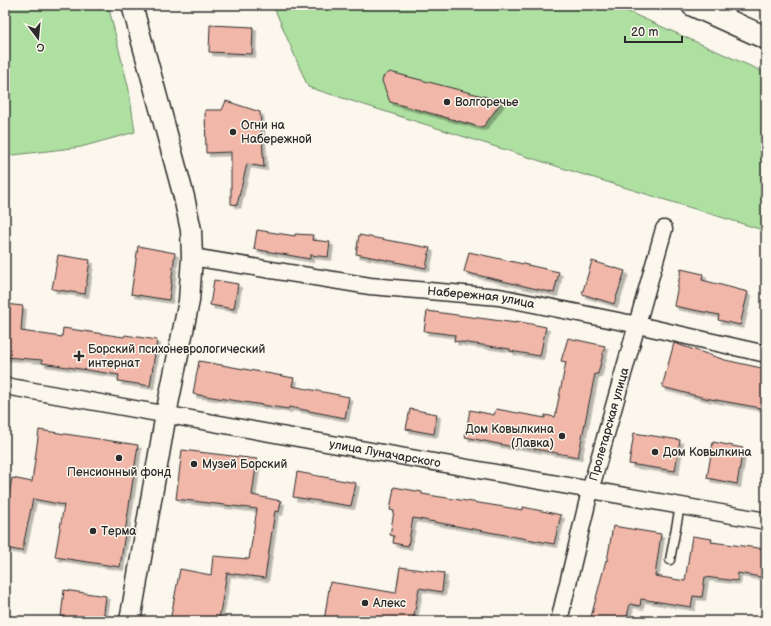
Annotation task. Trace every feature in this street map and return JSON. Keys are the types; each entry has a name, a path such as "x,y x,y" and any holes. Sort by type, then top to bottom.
{"main road":[{"path":"693,5 766,38"}],"street":[{"path":"130,621 166,414 189,301 192,258 190,230 184,197 132,5"},
{"name":"Пролетарская улица","path":"559,621 590,491 664,229"},
{"name":"Набережная улица","path":"192,258 370,286 499,296 766,354"},
{"name":"улица Луначарского","path":"5,386 766,522"}],"lane":[{"path":"670,560 680,506"}],"green space":[{"path":"5,5 108,5 129,90 135,132 81,147 5,156"},
{"path":"273,5 613,5 766,73 766,231 308,87"}],"building":[{"path":"210,25 253,27 252,54 209,52"},
{"path":"390,72 502,101 484,126 480,127 390,102 382,81 383,77"},
{"name":"Огни на Набережной","path":"226,101 260,112 264,167 247,164 237,205 231,204 231,152 206,153 205,110 222,110"},
{"path":"257,230 295,236 295,234 313,235 312,240 330,242 328,257 310,255 310,259 254,249"},
{"path":"359,235 430,248 426,268 356,254"},
{"path":"138,246 175,253 169,300 131,294"},
{"path":"469,252 559,272 554,293 464,272"},
{"path":"58,255 90,260 85,294 52,289"},
{"path":"592,261 625,271 614,304 582,294"},
{"path":"681,269 703,274 702,280 748,292 740,325 718,320 719,315 674,306"},
{"path":"214,280 238,284 234,309 210,305"},
{"path":"5,304 23,306 21,331 62,337 63,328 124,337 125,335 157,340 150,386 118,381 119,375 42,363 42,360 5,357"},
{"path":"427,311 516,323 516,321 546,327 540,356 510,351 510,349 454,341 455,335 424,331"},
{"path":"568,338 605,346 598,374 595,374 578,457 514,445 513,447 465,437 470,410 494,415 496,409 545,418 545,415 555,417 566,362 561,361"},
{"path":"674,343 725,360 766,369 766,390 761,408 705,398 662,387"},
{"path":"199,361 294,378 292,386 349,397 345,418 289,407 288,409 193,394"},
{"path":"410,409 437,414 434,434 406,429"},
{"path":"39,430 138,445 120,567 55,557 64,505 33,499 22,551 5,548 5,515 12,478 32,482"},
{"name":"Дом Ковылкина","path":"634,433 680,440 675,471 629,464"},
{"path":"713,442 743,448 737,484 707,478"},
{"path":"182,450 257,459 252,495 281,501 279,512 275,511 265,578 227,573 219,619 210,618 209,621 170,621 180,569 211,575 213,556 249,559 257,509 176,499"},
{"path":"297,472 356,483 351,506 293,497"},
{"path":"394,487 422,492 422,494 523,510 523,507 561,515 554,544 413,518 408,546 393,543 394,536 390,535 394,511 390,510"},
{"path":"613,526 661,534 655,576 685,581 692,536 712,539 711,542 766,549 766,578 738,573 737,581 705,577 702,597 693,596 691,607 641,599 640,606 630,604 626,621 590,621 606,560 607,561"},
{"name":"Алекс","path":"400,567 444,573 442,592 419,588 413,621 324,621 330,582 396,593"},
{"path":"64,590 106,596 103,621 61,617"}],"place":[{"name":"Волгоречье","path":"447,102"},
{"name":"Огни на Набережной","path":"233,132"},
{"name":"Борский психоневрологический интернат","path":"79,356"},
{"name":"Дом Ковылкина (Лавка)","path":"562,436"},
{"name":"Дом Ковылкина","path":"655,452"},
{"name":"Пенсионный фонд","path":"119,458"},
{"name":"Музей Борский","path":"194,464"},
{"name":"Терма","path":"93,531"},
{"name":"Алекс","path":"365,603"}]}
